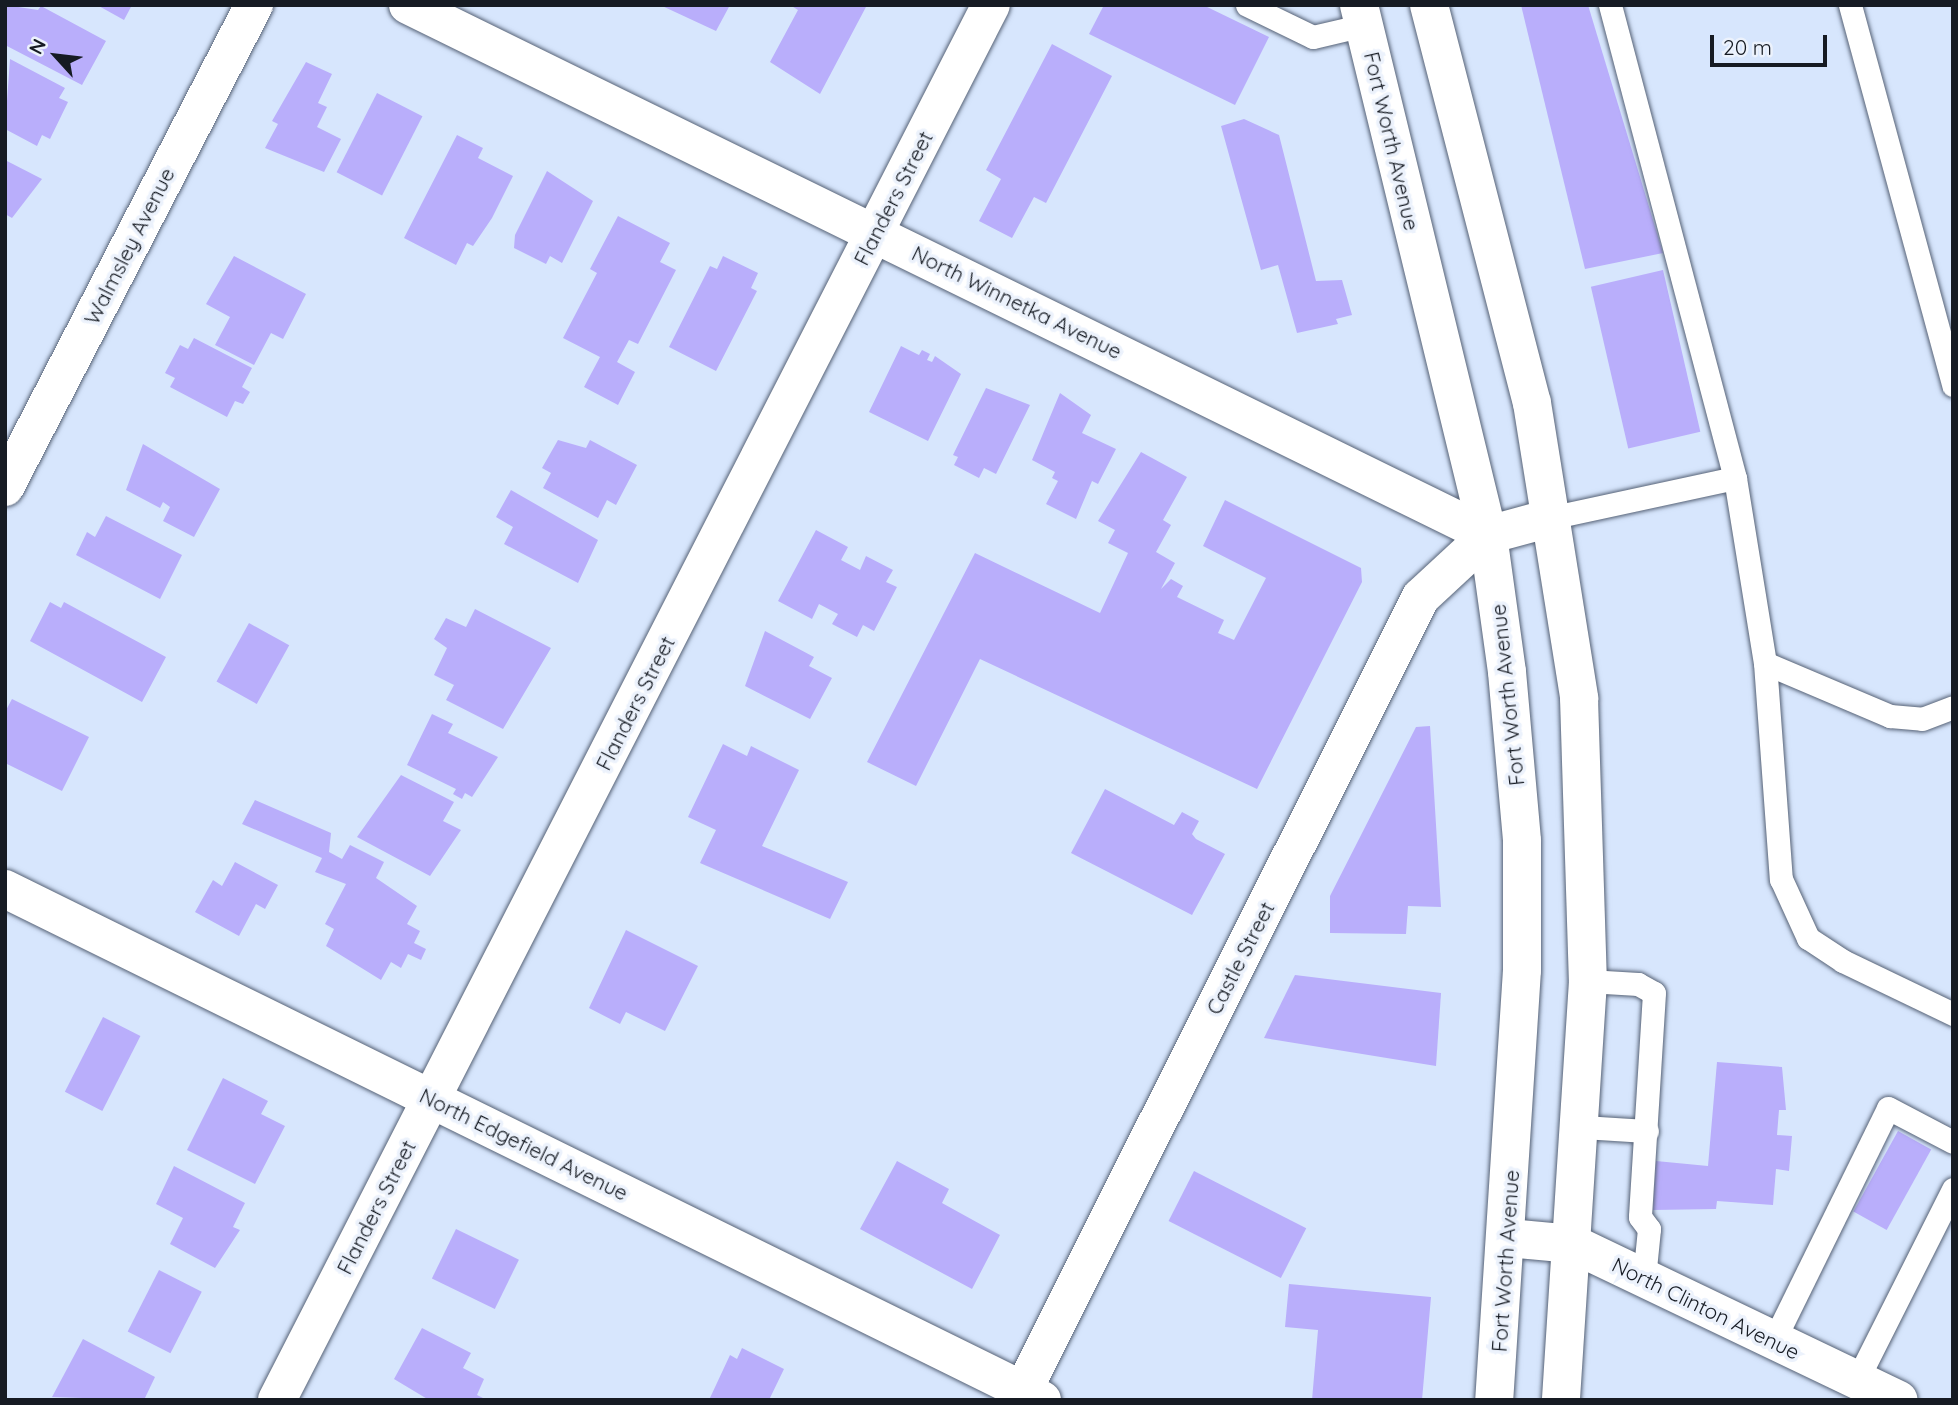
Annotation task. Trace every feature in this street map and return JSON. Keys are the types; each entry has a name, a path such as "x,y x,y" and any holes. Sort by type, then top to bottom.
{"street":[{"name":"Walmsley Avenue","path":"5,487 254,5"},
{"name":"North Winnetka Avenue","path":"408,5 876,232 1488,535"},
{"name":"Flanders Street","path":"277,1400 991,5"},
{"path":"1429,5 1532,403 1554,517 1579,698 1588,981 1583,1127 1561,1400"},
{"name":"Fort Worth Avenue","path":"1361,15 1488,535 1522,841 1522,970 1508,1238 1494,1400"},
{"path":"1488,535 1554,517"},
{"name":"Castle Street","path":"1028,1396 1422,597 1488,535"},
{"name":"North Edgefield Avenue","path":"5,889 1028,1396"},
{"name":"North Clinton Avenue","path":"1508,1238 1573,1244 1899,1400"}],"lane":[{"path":"1247,5 1313,37 1361,15"},
{"path":"1610,5 1735,478 1765,663 1781,879 1792,912 1808,938 1843,961 1953,1014"},
{"path":"1850,5 1953,385"},
{"path":"1554,517 1735,478"},
{"path":"1765,663 1890,716 1922,719 1953,707"},
{"path":"1588,981 1638,984 1654,993 1640,1217 1648,1229 1644,1278"},
{"path":"1774,1340 1888,1108 1953,1142"},
{"path":"1583,1127 1647,1131"},
{"path":"1857,1380 1953,1189"}],"building":[{"path":"5,5 38,10 41,6 106,41 82,85 5,45"},
{"path":"97,5 132,5 124,20"},
{"path":"660,5 730,5 716,31"},
{"path":"790,5 867,5 820,94 770,62 798,10"},
{"path":"1104,5 1203,5 1269,37 1235,105 1089,34"},
{"path":"1521,5 1588,5 1663,253 1585,269"},
{"path":"1052,44 1112,76 1046,203 1034,197 1012,238 979,221 1001,179 986,170"},
{"path":"10,59 65,88 59,98 68,102 50,139 42,135 37,146 5,129"},
{"path":"306,62 332,74 318,103 327,107 317,127 341,139 324,172 265,148 278,124 272,121"},
{"path":"377,93 422,116 382,195 337,172"},
{"path":"1244,119 1279,135 1316,281 1342,280 1352,315 1336,319 1338,324 1297,333 1278,265 1261,270 1221,126"},
{"path":"457,135 483,148 478,158 513,176 492,218 473,246 467,243 456,265 404,238"},
{"path":"5,160 42,179 12,218 5,214"},
{"path":"547,171 593,201 562,263 550,256 546,264 514,248 515,235"},
{"path":"618,216 670,243 660,262 676,270 638,344 629,340 617,362 635,372 618,405 584,387 600,357 563,338 597,273 590,269"},
{"path":"234,256 306,294 283,339 271,333 254,365 215,345 230,317 206,304"},
{"path":"723,256 758,273 751,288 757,291 716,371 669,347 710,266 717,269"},
{"path":"1663,270 1700,432 1628,448 1591,287"},
{"path":"194,338 252,368 242,387 250,392 243,404 235,401 227,417 170,387 175,378 165,373 180,345 188,349"},
{"path":"901,346 919,355 922,350 930,354 927,360 932,362 935,356 961,374 928,441 869,412"},
{"path":"986,388 1030,405 996,474 984,468 979,478 954,465 958,457 953,455"},
{"path":"1060,393 1091,415 1082,433 1116,449 1098,484 1092,481 1076,519 1046,504 1058,481 1052,478 1055,472 1032,460"},
{"path":"558,440 586,448 590,440 637,465 616,505 607,500 598,518 543,488 551,473 542,468"},
{"path":"143,444 220,489 194,537 163,521 170,507 163,502 160,508 126,490"},
{"path":"1141,452 1187,477 1163,520 1171,525 1156,552 1175,563 1161,589 1171,579 1183,586 1177,597 1224,620 1218,633 1234,640 1266,578 1203,546 1225,500 1361,568 1362,582 1257,789 980,659 916,786 867,762 975,553 1100,613 1128,553 1108,543 1115,530 1098,521"},
{"path":"511,490 598,540 578,583 504,544 513,527 496,517"},
{"path":"106,516 182,555 160,599 76,555 87,532 95,537"},
{"path":"816,530 848,547 841,560 860,570 866,556 893,570 886,582 897,587 874,631 863,625 857,637 832,624 838,614 819,604 812,619 778,601"},
{"path":"50,602 61,608 64,602 166,657 142,702 30,641"},
{"path":"475,609 551,648 503,729 446,700 454,685 434,675 447,648 434,639 446,618 466,627"},
{"path":"249,623 289,645 257,704 217,682"},
{"path":"765,631 814,657 809,666 832,678 810,719 745,686"},
{"path":"12,699 89,737 62,791 7,764 5,768 5,712"},
{"path":"432,714 453,724 448,733 498,757 472,797 465,793 462,799 453,794 456,789 407,765"},
{"path":"1430,726 1441,907 1408,906 1406,934 1330,933 1330,896 1416,727"},
{"path":"723,744 747,756 751,746 799,770 762,846 848,882 830,919 700,863 716,830 688,817"},
{"path":"401,775 454,802 443,821 461,830 430,876 357,837"},
{"path":"1105,789 1174,825 1182,812 1199,821 1192,834 1196,839 1225,854 1192,915 1071,853"},
{"path":"255,800 331,833 329,852 342,859 350,845 384,862 376,878 417,906 407,924 420,931 414,943 426,949 421,960 408,954 401,968 391,962 381,980 326,946 334,929 325,924 346,884 315,872 322,858 242,824"},
{"path":"235,862 278,885 265,909 256,904 239,936 195,912 213,880 222,886"},
{"path":"626,930 698,966 665,1031 626,1012 620,1024 589,1008"},
{"path":"1295,975 1441,993 1436,1066 1264,1038"},
{"path":"103,1017 140,1036 102,1111 65,1092"},
{"path":"1717,1062 1782,1067 1786,1110 1779,1110 1777,1135 1792,1136 1789,1171 1776,1169 1773,1205 1717,1201 1716,1209 1653,1210 1656,1161 1708,1166"},
{"path":"223,1078 268,1101 261,1114 285,1126 255,1184 187,1150"},
{"path":"1898,1131 1931,1149 1887,1230 1853,1211"},
{"path":"897,1161 949,1189 942,1203 1000,1235 972,1289 860,1229"},
{"path":"174,1166 245,1203 233,1227 240,1230 215,1268 170,1244 183,1218 156,1204"},
{"path":"1194,1171 1306,1228 1281,1278 1169,1221"},
{"path":"456,1229 519,1260 495,1309 432,1278"},
{"path":"159,1270 202,1292 170,1353 128,1331"},
{"path":"1289,1284 1431,1297 1422,1400 1312,1400 1318,1330 1285,1327"},
{"path":"422,1328 471,1353 463,1368 484,1379 477,1395 487,1400 429,1400 394,1379"},
{"path":"83,1339 155,1377 144,1400 52,1397"},
{"path":"742,1348 784,1369 769,1400 709,1400 730,1355 737,1359"}]}
